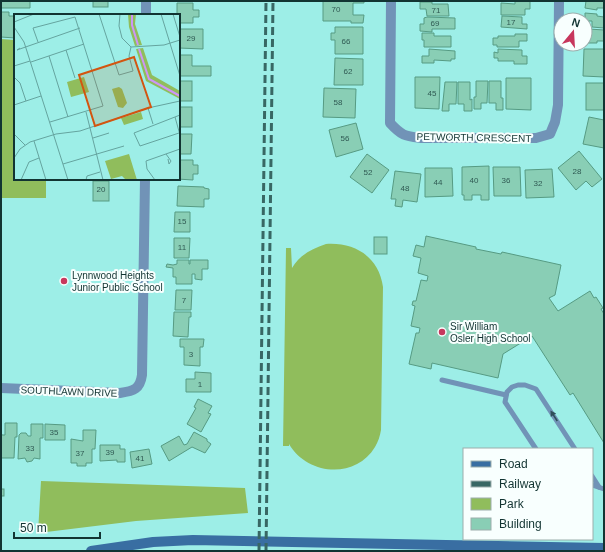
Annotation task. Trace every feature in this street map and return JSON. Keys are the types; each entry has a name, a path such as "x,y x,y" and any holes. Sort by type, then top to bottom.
{"street":[{"path":"146,1 146,14"},
{"name":"PETWORTH CRESCENT","path":"391,1 390,123 397,131 405,136 421,138 536,138 550,134 555,122 558,105 559,1"},
{"name":"SOUTHLAWN DRIVE","path":"1,388 120,393 129,392 135,389 140,383 142,375 145,180"},
{"path":"91,551 153,542 193,540 573,549 604,548"}],"lane":[{"path":"442,380 506,395"},
{"path":"535,448 504,402 507,392 512,387 518,385 525,385 536,389 574,448"},
{"path":"593,477 601,488"}],"green space":[{"path":"1,39 14,40 14,180 46,180 46,198 1,198"},
{"path":"326,244 347,246 364,254 376,267 381,276 383,287 381,430 375,447 366,458 356,465 344,469 331,470 307,462 297,454 289,444 289,446 283,446 286,248 291,248 292,268 306,253"},
{"path":"41,481 245,488 248,513 136,521 38,533"}],"building":[{"path":"1,1 30,1 30,8 2,8"},
{"path":"93,1 108,1 108,7 93,7"},
{"path":"323,1 364,1 364,3 353,3 353,15 364,15 363,23 351,23 351,21 323,21"},
{"path":"515,1 530,1 530,9 525,9 525,15 501,15 501,3 515,4"},
{"path":"586,1 604,1 604,8 597,8 597,10 585,8"},
{"path":"420,2 448,4 449,16 427,16 426,9 420,9"},
{"path":"177,3 193,3 193,10 199,10 199,17 193,17 193,23 180,23 180,14 177,14"},
{"path":"1,12 9,12 9,16 14,16 14,38 1,37"},
{"path":"593,14 604,17 604,28 593,27"},
{"path":"502,16 522,17 522,24 527,24 527,29 501,27"},
{"path":"424,18 455,18 455,29 432,29 432,32 420,31 420,24 424,24"},
{"path":"335,27 363,27 363,54 335,54 335,40 331,40 331,33 335,33"},
{"path":"180,29 203,29 203,49 180,48"},
{"path":"593,29 604,30 604,41 597,41 597,43 593,43"},
{"path":"422,33 434,33 434,36 451,36 451,47 424,47"},
{"path":"515,34 527,34 527,41 519,41 519,47 497,47 497,45 493,45 493,38 498,38 498,36 515,36"},
{"path":"429,49 455,51 455,59 451,59 451,61 434,60 434,63 422,63 422,56 429,56"},
{"path":"498,49 522,50 522,56 527,56 527,64 514,64 514,61 498,61 498,58 494,58 494,52 498,53"},
{"path":"593,49 604,49 604,77 583,76 584,52 593,52"},
{"path":"180,55 192,55 192,66 211,66 211,76 180,76"},
{"path":"335,58 363,59 363,85 334,85"},
{"path":"415,77 440,77 439,109 415,108"},
{"path":"506,78 531,78 531,110 506,109"},
{"path":"180,81 192,81 192,101 180,101"},
{"path":"476,81 488,81 487,103 481,103 481,109 474,109"},
{"path":"489,81 501,81 503,110 496,110 496,103 489,103"},
{"path":"445,82 457,82 456,104 449,104 449,111 442,111"},
{"path":"458,82 470,82 470,100 472,99 472,111 464,111 464,104 458,104"},
{"path":"586,83 604,83 604,110 586,110"},
{"path":"324,88 356,89 355,118 323,117"},
{"path":"180,107 192,107 192,127 180,127"},
{"path":"589,117 604,120 604,148 583,144"},
{"path":"356,123 363,149 336,157 329,130"},
{"path":"180,134 192,134 191,154 180,154"},
{"path":"579,151 602,179 592,187 586,181 576,190 558,168"},
{"path":"367,154 389,170 372,193 350,177"},
{"path":"180,160 193,160 193,165 198,165 198,174 193,174 193,180 180,179"},
{"path":"489,166 489,200 481,200 481,195 472,195 472,200 464,200 464,195 462,195 462,167"},
{"path":"493,167 520,167 521,196 494,196"},
{"path":"425,168 452,168 453,196 425,197"},
{"path":"552,169 554,197 526,198 525,170"},
{"path":"395,171 421,174 417,202 403,200 402,207 395,206 396,199 391,199"},
{"path":"93,181 109,181 109,201 93,201"},
{"path":"178,186 204,187 209,189 209,199 204,199 204,207 177,206"},
{"path":"175,212 190,212 190,232 174,232"},
{"path":"426,236 476,247 476,249 501,254 502,252 561,265 555,295 549,298 558,311 590,291 594,298 596,297 603,308 601,309 604,314 604,443 573,393 570,395 532,336 503,354 498,378 432,363 431,369 409,364 416,333 419,333 420,328 411,326 415,306 412,305 413,301 416,301 421,280 427,281 428,276 418,273 421,258 413,256 416,245 424,247"},
{"path":"374,237 387,237 387,254 374,254"},
{"path":"174,238 190,238 189,258 174,258"},
{"path":"177,260 189,260 190,264 190,260 208,260 208,269 202,269 202,280 195,279 195,274 192,274 192,284 176,284 176,277 173,277 173,268 166,267 167,264 177,264"},
{"path":"176,290 192,290 191,310 175,310"},
{"path":"174,312 191,312 191,317 189,317 188,337 173,336"},
{"path":"180,339 204,339 203,347 200,347 200,366 184,365 184,347 180,347"},
{"path":"195,372 211,373 211,392 186,392 186,379 195,379"},
{"path":"198,399 212,406 208,413 211,414 201,432 187,424 196,408 194,407"},
{"path":"5,423 17,423 14,458 1,458 1,433 2,435 5,435"},
{"path":"31,424 43,424 43,438 40,438 40,459 34,458 32,461 27,462 25,458 18,459 19,435 21,433 26,433 28,436 31,436"},
{"path":"45,424 65,425 65,440 45,440"},
{"path":"83,430 96,430 95,449 92,449 92,463 86,463 86,466 77,466 77,463 71,463 71,439 83,441"},
{"path":"194,432 207,439 207,441 211,444 205,453 192,447 169,461 161,446 179,436 184,445 187,444"},
{"path":"100,445 120,445 120,449 125,449 125,462 117,462 117,460 100,461"},
{"path":"149,449 152,464 132,468 130,452"},
{"path":"1,489 4,489 4,496 1,496"}],"railway":[{"path":"259,551 266,1"},
{"path":"266,551 273,1"}],"place":[{"name":"Lynnwood Heights Junior Public School","path":"64,281"},
{"name":"Sir William Osler High School","path":"442,332"}]}
